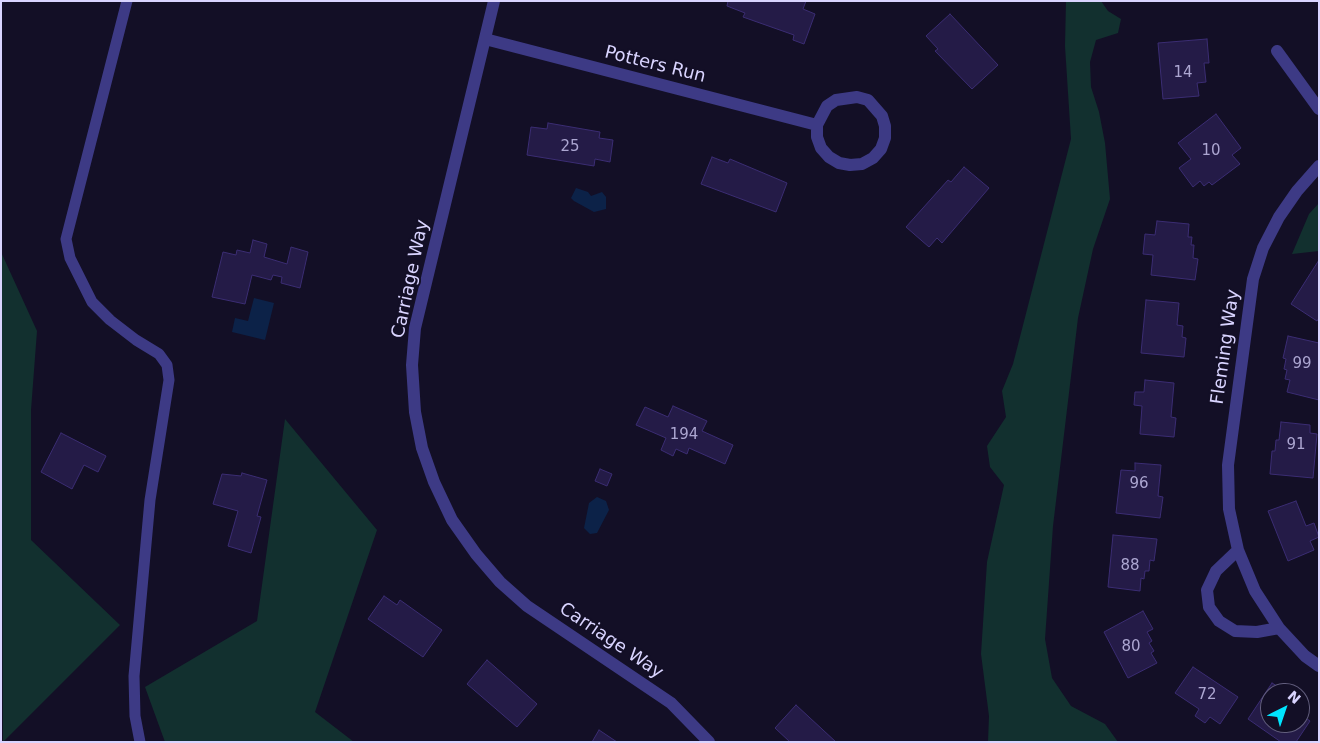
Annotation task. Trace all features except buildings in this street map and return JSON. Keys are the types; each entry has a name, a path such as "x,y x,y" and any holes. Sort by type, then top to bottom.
{"street":[{"name":"Carriage Way","path":"494,1 415,328 412,374 415,412 422,448 434,482 452,520 476,554 500,582 527,606 671,703 709,742"},
{"name":"Potters Run","path":"485,39 817,125"},
{"path":"1277,51 1319,109"},
{"path":"846,96 857,97 868,100 882,116 886,126 885,138 881,149 873,158 862,164 850,165 839,163 829,157 821,148 817,137 817,125 820,115 831,103 846,96"},
{"name":"Fleming Way","path":"1319,166 1297,191 1280,217 1264,248 1252,279 1228,465 1229,509 1238,550 1255,591 1279,628 1305,656 1319,666"},
{"path":"1238,550 1216,571 1207,590 1209,607 1219,621 1235,631 1257,632 1279,628"}],"lane":[{"path":"127,1 66,239 70,258 92,302 110,320 136,340 159,354 167,365 169,380 150,500 134,676 134,716 140,742"}],"green space":[{"path":"1066,1 1101,1 1108,11 1121,19 1118,33 1096,40 1090,62 1091,87 1099,112 1105,143 1110,199 1093,249 1078,318 1053,526 1045,639 1052,678 1071,706 1105,724 1118,742 988,742 989,716 981,654 987,562 1004,485 990,467 987,446 1006,417 1002,391 1013,364 1071,139 1065,46"},
{"path":"1319,203 1319,251 1292,254 1309,214"},
{"path":"1,252 37,331 31,410 31,540 120,625 3,742"},
{"path":"285,419 377,530 315,712 354,742 165,742 145,687 257,621"}],"water":[{"path":"576,188 588,192 591,196 602,192 606,197 606,209 594,212 574,201 571,198"},
{"path":"254,298 274,303 265,340 232,332 235,318 248,321"},
{"path":"597,497 606,501 609,510 597,533 590,534 584,528 589,503"}]}
